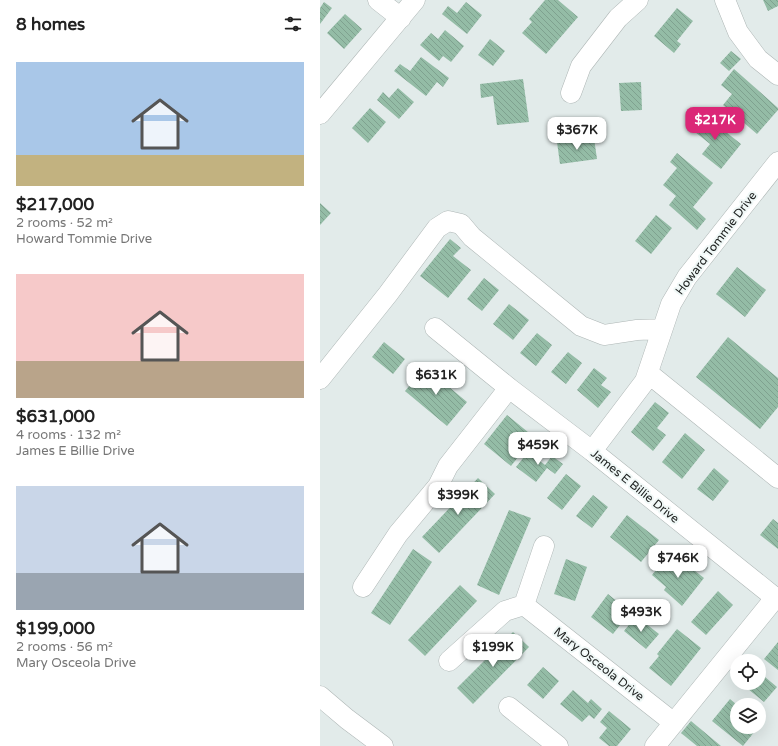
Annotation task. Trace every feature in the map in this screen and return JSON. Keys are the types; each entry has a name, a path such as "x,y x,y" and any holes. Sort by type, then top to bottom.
{"street":[{"path":"378,0 401,18"},
{"path":"320,114 415,0"},
{"path":"571,93 581,66 618,18 638,0"},
{"path":"725,0 738,32 758,59 778,75"},
{"name":"Howard Tommie Drive","path":"592,451 645,381 671,304 687,277 778,162"},
{"path":"320,379 388,294 437,228 448,221 461,224 472,237 581,326 604,335 637,330 662,329"},
{"name":"James E Billie Drive","path":"435,328 777,599"},
{"path":"648,373 778,478"},
{"path":"363,587 398,534 438,486 448,466 509,388"},
{"path":"449,661 506,611 524,604 544,546"},
{"path":"655,746 777,599"},
{"name":"Mary Osceola Drive","path":"524,604 674,723"},
{"path":"320,696 373,743"},
{"path":"509,707 558,746"}],"building":[{"path":"545,0 558,0 578,17 546,54 522,33 532,22 529,19"},
{"path":"763,0 778,0 778,6 768,11"},
{"path":"324,2 332,8 320,24 320,8"},
{"path":"466,2 482,15 467,34 442,14 448,6 457,13"},
{"path":"677,8 693,21 677,41 681,44 674,53 654,36"},
{"path":"345,14 362,29 344,49 327,33"},
{"path":"445,30 464,46 451,62 443,56 439,61 420,45 431,33 438,39"},
{"path":"490,39 505,51 493,66 478,55"},
{"path":"731,51 741,59 729,71 720,63"},
{"path":"421,57 449,78 443,87 437,82 426,96 394,71 400,64 410,71"},
{"path":"734,69 778,108 778,110 757,134 723,105 732,94 721,85"},
{"path":"523,79 529,122 497,125 493,96 481,98 480,84"},
{"path":"641,82 642,110 621,111 619,83"},
{"path":"398,88 414,102 399,119 377,100 383,92 389,98"},
{"path":"370,108 386,122 368,143 352,128"},
{"path":"702,113 741,144 721,169 702,154 710,144 690,128"},
{"path":"594,138 597,159 560,164 557,142"},
{"path":"677,153 713,183 693,207 706,219 697,230 669,205 676,196 663,185 677,168 670,162"},
{"path":"320,203 331,213 320,225"},
{"path":"656,215 672,228 651,254 635,241"},
{"path":"450,239 461,248 453,256 471,270 448,298 420,276"},
{"path":"737,267 766,290 745,317 716,294"},
{"path":"484,278 499,290 482,311 467,299"},
{"path":"509,304 529,320 513,340 493,324"},
{"path":"537,333 552,345 536,366 520,353"},
{"path":"728,337 778,378 778,407 760,429 696,377"},
{"path":"384,342 405,359 393,374 372,357"},
{"path":"568,352 582,363 566,384 551,372"},
{"path":"425,367 467,402 447,426 405,391"},
{"path":"594,368 607,378 601,385 611,392 598,408 577,390"},
{"path":"655,402 669,413 657,428 666,435 653,451 631,432"},
{"path":"507,415 534,437 511,466 484,444"},
{"path":"685,433 705,450 682,479 662,462"},
{"path":"528,452 545,465 552,456 563,464 555,474 547,468 536,482 516,467"},
{"path":"714,468 729,481 713,501 697,489"},
{"path":"566,474 581,486 562,510 547,498"},
{"path":"478,478 495,494 439,553 422,537"},
{"path":"593,495 608,507 592,528 576,516"},
{"path":"509,510 531,518 499,595 477,585"},
{"path":"627,515 659,540 641,562 610,537"},
{"path":"773,519 778,523 778,549 760,535"},
{"path":"413,549 432,562 390,625 371,613"},
{"path":"672,551 682,560 679,564 687,571 690,567 704,578 682,606 664,590 666,587 652,575"},
{"path":"566,559 587,567 575,601 554,594"},
{"path":"460,585 477,601 425,656 408,640"},
{"path":"718,591 733,605 706,635 691,622"},
{"path":"608,594 624,607 618,615 624,620 613,634 591,617"},
{"path":"636,616 659,634 646,649 624,631"},
{"path":"677,629 701,648 671,686 649,668 659,656 657,654"},
{"path":"513,632 529,647 473,704 457,688"},
{"path":"778,642 778,670 766,661 766,657"},
{"path":"543,667 559,681 543,699 527,685"},
{"path":"766,678 777,687 766,700 766,698 759,698 749,690 766,690"},
{"path":"573,690 588,703 591,699 602,709 594,719 589,715 582,722 560,704"},
{"path":"730,699 730,734 753,734 743,746 712,721"},
{"path":"609,711 631,729 617,746 609,746 599,738 607,728 600,722"},
{"path":"691,721 721,746 697,746 681,733"}]}
